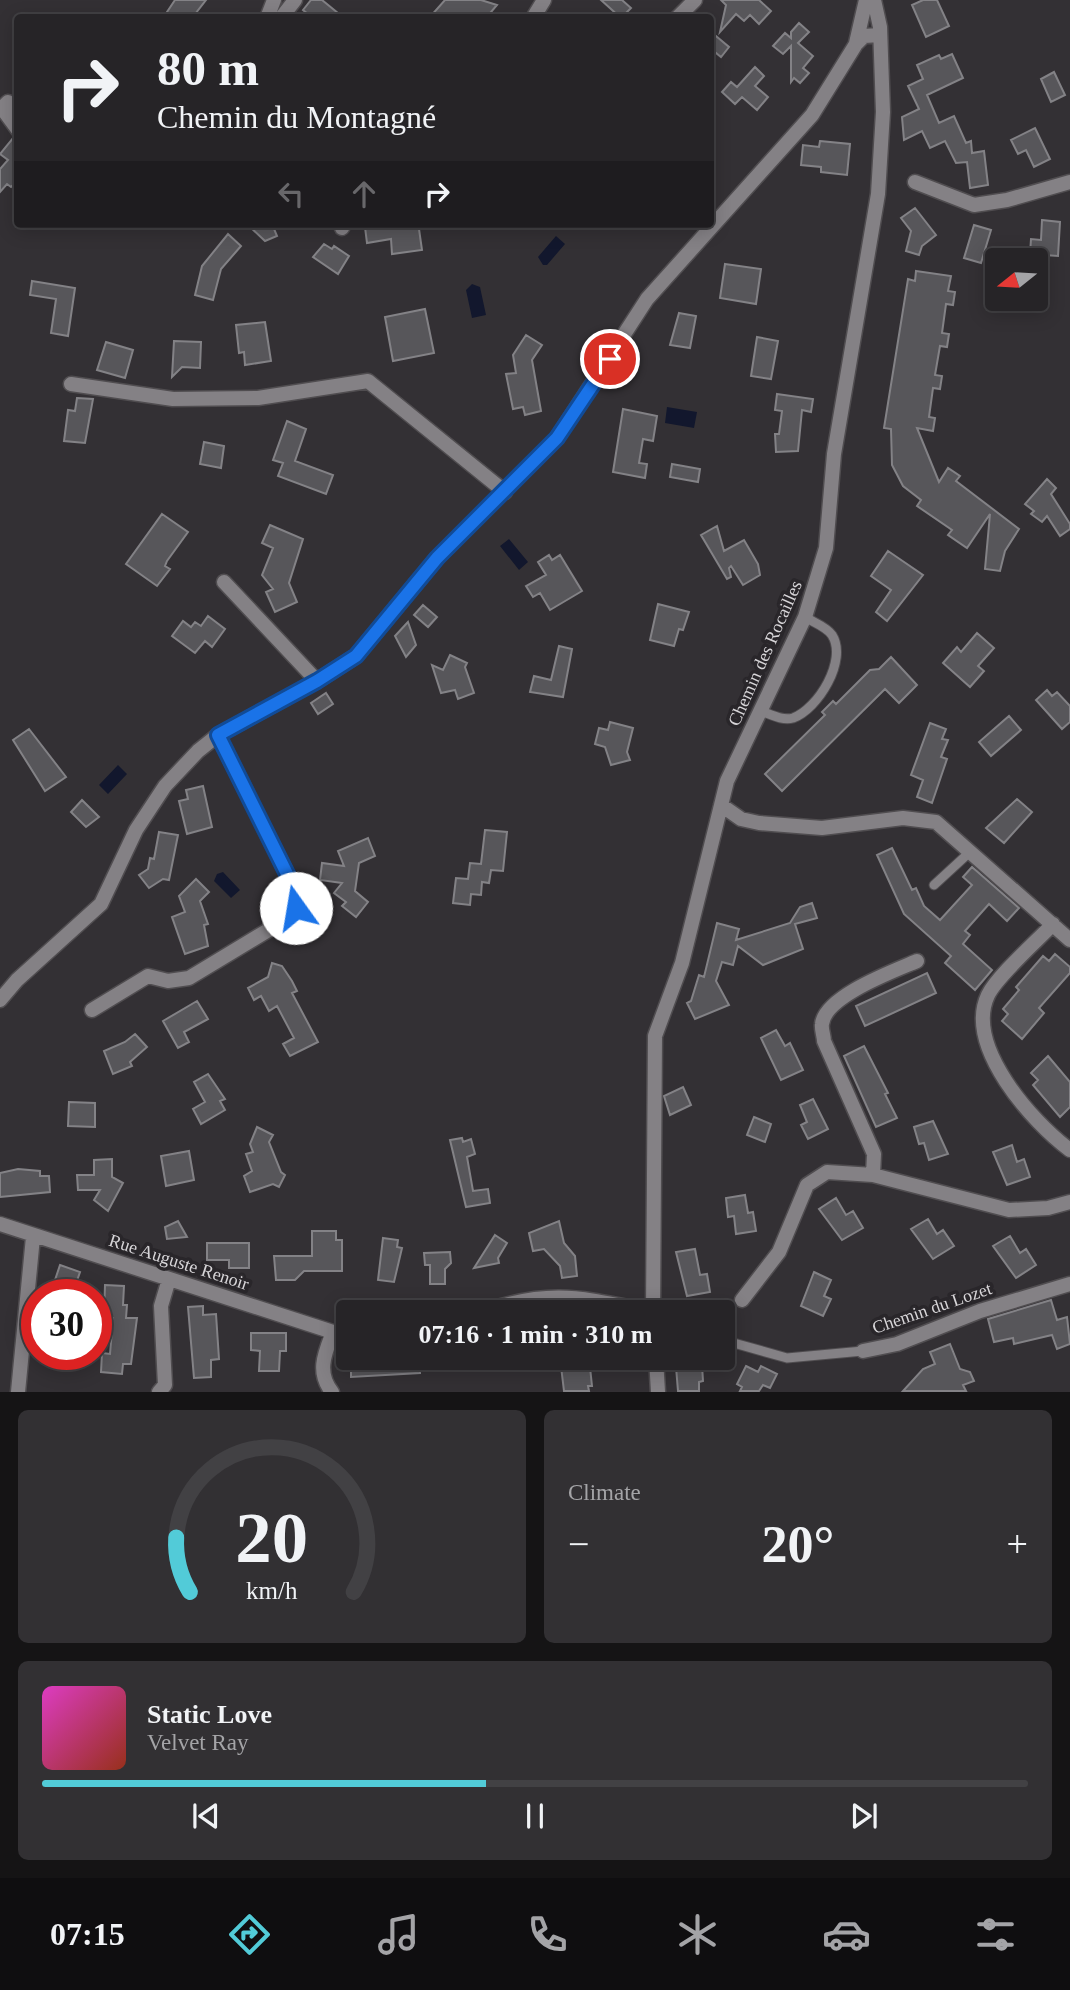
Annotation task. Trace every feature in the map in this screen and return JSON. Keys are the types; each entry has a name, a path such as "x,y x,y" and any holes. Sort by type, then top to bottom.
{"street":[{"path":"284,14 295,0"},
{"path":"681,14 695,0"},
{"path":"856,44 866,0"},
{"name":"Chemin des Rocailles","path":"653,1300 656,1036 682,963 727,781 805,617 826,548 834,454 878,194 883,112 880,35 874,0"},
{"path":"714,224 812,115 856,44 864,36 880,35"},
{"path":"14,107 8,102 2,108 14,124"},
{"path":"915,182 974,205 1007,200 1070,181"},
{"path":"0,1000 17,980 101,904 136,830 165,786 218,735 317,681 356,656 437,558 557,438 647,299 711,228"},
{"path":"71,384 173,399 258,398 368,381 505,492"},
{"path":"224,582 317,681"},
{"path":"92,1010 148,976 168,981 189,978 290,917 296,908 298,896 218,735"},
{"path":"721,805 741,819 822,828 888,819 925,819 942,825 1070,940"},
{"path":"1053,924 989,993 981,1016 994,1058 1018,1102 1070,1150"},
{"path":"873,1174 874,1154 824,1041 822,1024 830,1007 843,998 917,961"},
{"path":"742,1300 779,1252 807,1185 816,1177 832,1171 873,1174 1009,1210 1048,1208 1070,1202"},
{"name":"Rue Auguste Renoir","path":"0,1224 33,1237 333,1332"},
{"path":"18,1391 33,1237"},
{"path":"159,1391 165,1385 161,1306 169,1279"},
{"name":"Chemin du Lozet","path":"863,1351 897,1344 980,1311 1070,1284"},
{"path":"528,1300 572,1296 592,1300"},
{"path":"331,1391 322,1372 323,1359 333,1332"},
{"path":"657,1370 658,1391"}],"lane":[{"path":"761,711 780,718 793,718 807,708 831,678 838,659 837,646 831,633 805,617"},
{"path":"934,885 971,851"},
{"name":"Chemin du Lozet","path":"735,1343 787,1358 863,1351"}],"water":[{"path":"556,236 565,244 547,265 543,265 538,257"},
{"path":"472,284 480,287 486,315 472,318 466,290"},
{"path":"667,407 697,412 694,428 665,423"},
{"path":"509,539 528,562 519,570 500,546"},
{"path":"118,765 127,774 108,794 99,785"},
{"path":"223,872 240,890 231,898 214,881 217,874"}],"building":[{"path":"175,0 206,0 195,14 166,14"},
{"path":"311,0 322,0 339,14 308,14 303,10"},
{"path":"445,0 481,0 497,5 489,14 433,14"},
{"path":"601,0 622,0 631,8 625,14 617,14"},
{"path":"721,0 759,0 771,11 759,24 750,15 744,21 736,14 720,32 726,5"},
{"path":"923,0 937,0 949,26 926,37 912,5"},
{"path":"799,23 809,32 798,43 813,56 803,68 809,73 800,83 794,78 791,82 791,46 783,54 773,46 785,33 791,38 791,32"},
{"path":"714,34 729,47 721,57 714,51"},
{"path":"952,54 963,78 927,95 939,123 954,116 966,143 971,141 972,153 984,151 988,185 970,188 967,162 956,163 945,141 930,148 922,131 904,140 902,117 919,109 908,86 923,79 917,65 939,55 941,59"},
{"path":"755,67 764,76 755,86 768,97 757,110 742,97 735,104 722,92 731,82 737,87"},
{"path":"1054,72 1065,95 1051,102 1041,79"},
{"path":"1035,128 1050,159 1034,167 1026,150 1018,154 1011,140"},
{"path":"14,138 14,184 11,187 7,184 0,192 0,169 8,160 0,154"},
{"path":"820,141 850,144 847,175 821,172 821,167 801,165 803,145 819,147"},
{"path":"915,208 936,235 922,246 919,255 906,251 911,231 901,218"},
{"path":"1042,220 1060,222 1058,256 1048,255 1048,248 1030,248 1031,239 1041,240"},
{"path":"974,225 991,230 981,263 964,258"},
{"path":"251,228 274,228 277,236 265,241"},
{"path":"365,228 415,228 419,229 422,250 392,254 391,239 367,243"},
{"path":"228,234 241,246 221,269 213,300 195,295 202,266"},
{"path":"324,244 332,249 334,246 349,256 338,274 313,257"},
{"path":"725,264 761,269 756,304 720,298"},
{"path":"916,271 951,276 948,291 955,292 953,305 946,304 942,333 949,334 947,347 940,346 935,375 942,376 940,389 933,388 929,417 935,418 933,431 917,428 939,482 948,468 960,476 956,481 1019,529 1005,551 1000,571 985,569 990,514 967,548 948,535 952,530 917,506 921,500 903,486 892,465 891,429 884,428 908,279 915,281"},
{"path":"32,281 75,288 68,336 51,333 56,299 30,295"},
{"path":"425,309 434,353 393,361 385,317"},
{"path":"679,313 696,316 690,348 670,345"},
{"path":"265,322 271,361 245,365 244,352 239,353 236,325"},
{"path":"526,335 542,345 532,360 541,411 525,415 523,407 513,409 506,374 516,373 513,355"},
{"path":"757,337 778,341 771,379 751,376"},
{"path":"174,341 201,342 200,368 182,367 172,377"},
{"path":"106,342 133,350 125,378 97,370"},
{"path":"777,394 813,399 811,412 802,410 798,451 776,452 775,434 779,434 782,411 775,410"},
{"path":"77,398 93,399 85,443 64,441 68,410 75,411"},
{"path":"623,409 657,416 653,441 643,439 639,463 647,464 645,478 613,472"},
{"path":"287,421 306,429 295,461 333,475 326,494 278,476 283,463 273,460"},
{"path":"204,442 224,446 221,468 200,464"},
{"path":"672,464 700,469 698,482 670,477"},
{"path":"1047,479 1056,488 1051,494 1070,524 1070,529 1060,536 1047,516 1042,522 1031,514 1034,511 1025,504"},
{"path":"162,514 188,532 167,561 165,566 170,569 157,586 126,564"},
{"path":"270,525 303,539 289,583 297,602 275,612 266,592 273,589 262,575 273,548 262,543"},
{"path":"717,526 724,551 744,540 758,564 760,575 743,585 731,566 731,577 727,579 701,535"},
{"path":"888,551 923,575 887,621 876,612 891,590 871,576"},
{"path":"549,555 552,560 560,555 582,591 550,610 540,593 533,597 526,586 546,575 538,562"},
{"path":"658,604 689,612 683,630 679,629 674,646 650,640"},
{"path":"423,605 437,617 428,627 414,615"},
{"path":"208,616 225,629 212,647 205,641 195,653 172,636 183,621 191,627 195,622 201,626"},
{"path":"408,622 416,645 406,657 395,636"},
{"path":"977,633 994,648 978,666 984,671 970,687 943,663 957,647 961,652"},
{"path":"559,646 572,649 563,697 530,692 534,676 551,680"},
{"path":"450,655 467,663 465,667 474,693 458,699 455,690 441,693 432,665 443,670"},
{"path":"891,657 917,685 899,703 885,689 782,791 765,774 825,715 822,712 833,701 836,704 870,670 879,669"},
{"path":"1047,690 1052,696 1057,692 1070,706 1070,722 1062,729 1036,700"},
{"path":"326,693 333,704 318,714 311,703"},
{"path":"1009,716 1021,730 991,756 979,742"},
{"path":"610,722 633,728 627,752 630,760 611,765 605,747 595,744 599,728 608,730"},
{"path":"930,723 946,729 942,739 948,740 941,757 947,759 932,803 917,797 923,780 911,775"},
{"path":"29,729 66,777 45,791 13,740"},
{"path":"203,786 212,827 187,834 179,801 188,799 186,790"},
{"path":"1017,799 1032,812 1004,843 986,828"},
{"path":"82,800 99,817 86,827 71,812"},
{"path":"485,830 507,832 503,871 491,870 489,883 482,882 481,895 471,894 470,905 453,903 456,878 468,879 470,863 481,864"},
{"path":"159,832 178,835 169,880 163,879 149,888 139,875 148,869 150,858 154,859"},
{"path":"368,838 375,856 359,863 355,891 368,902 356,917 342,906 346,902 334,893 342,883 320,880 322,863 344,866 338,851"},
{"path":"892,848 912,890 916,888 924,906 940,920 972,885 963,877 972,867 1019,908 1007,921 989,904 965,931 970,935 963,944 992,970 975,990 945,963 951,956 904,914 877,855"},
{"path":"196,879 209,892 200,901 208,924 204,925 208,946 185,954 172,917 185,912 179,896"},
{"path":"812,903 817,918 795,924 803,949 763,965 738,946 733,965 722,962 716,981 729,1005 695,1019 687,1003 691,1001 699,975 704,977 717,923 739,929 736,940 790,923 800,907"},
{"path":"1055,954 1070,967 1070,973 1039,1008 1044,1013 1022,1039 1002,1021 1008,1014 1003,1009 1019,990 1016,987 1043,956 1049,961"},
{"path":"272,963 282,966 292,981 297,991 292,993 318,1042 290,1056 283,1044 294,1038 277,1006 269,1011 261,996 254,1000 248,988 268,977"},
{"path":"927,973 936,993 865,1026 856,1006"},
{"path":"197,1001 208,1019 184,1032 189,1042 178,1048 163,1021"},
{"path":"776,1030 785,1046 790,1043 803,1070 781,1080 761,1038"},
{"path":"135,1034 147,1047 130,1062 132,1066 113,1074 104,1051 125,1042"},
{"path":"864,1046 888,1093 885,1094 897,1118 876,1127 844,1056"},
{"path":"1048,1056 1070,1082 1070,1107 1060,1117 1033,1085 1038,1080 1031,1073"},
{"path":"208,1074 225,1099 220,1101 225,1110 201,1124 193,1109 205,1102 194,1082"},
{"path":"683,1087 691,1105 670,1115 664,1096"},
{"path":"813,1099 828,1129 808,1139 801,1125 807,1122 800,1105"},
{"path":"69,1102 95,1103 95,1127 68,1126"},
{"path":"754,1117 771,1124 765,1142 747,1135"},
{"path":"933,1121 948,1154 929,1160 924,1143 919,1144 914,1127"},
{"path":"257,1127 273,1135 269,1142 281,1172 285,1175 279,1187 273,1184 250,1192 244,1176 252,1171 246,1154 253,1152 250,1144"},
{"path":"462,1138 463,1142 471,1139 475,1154 467,1157 473,1191 488,1189 490,1203 466,1207 450,1140"},
{"path":"1012,1145 1017,1162 1024,1159 1030,1177 1007,1185 993,1152"},
{"path":"189,1151 194,1180 166,1186 161,1156"},
{"path":"112,1159 112,1177 123,1183 108,1211 94,1200 100,1190 78,1190 77,1175 94,1175 94,1160"},
{"path":"18,1169 40,1171 40,1176 49,1176 50,1192 0,1197 0,1173"},
{"path":"745,1195 748,1213 753,1212 756,1231 736,1234 734,1216 728,1217 726,1198"},
{"path":"836,1198 846,1215 853,1211 863,1228 842,1240 819,1209"},
{"path":"928,1219 937,1234 943,1230 954,1246 933,1259 911,1229"},
{"path":"178,1221 187,1237 167,1239 165,1227"},
{"path":"559,1221 564,1243 575,1256 577,1276 562,1278 560,1266 544,1249 533,1251 529,1233"},
{"path":"312,1231 336,1231 336,1240 342,1240 342,1271 304,1271 295,1280 276,1280 274,1256 312,1256"},
{"path":"495,1235 507,1243 498,1258 499,1263 474,1268"},
{"path":"1010,1236 1020,1253 1026,1249 1036,1265 1016,1278 993,1246"},
{"path":"383,1238 398,1240 397,1247 402,1248 394,1282 378,1280"},
{"path":"207,1243 249,1243 249,1268 229,1268 229,1260 207,1260"},
{"path":"695,1249 700,1275 707,1274 710,1292 687,1296 676,1252"},
{"path":"450,1252 451,1263 445,1269 445,1284 430,1284 430,1265 425,1265 424,1253"},
{"path":"60,1265 80,1272 78,1279 55,1279"},
{"path":"814,1272 831,1280 824,1296 831,1299 823,1316 801,1306"},
{"path":"112,1285 124,1286 123,1305 127,1305 126,1318 137,1318 131,1364 123,1364 122,1374 101,1372 112,1370"},
{"path":"1051,1300 1057,1320 1067,1317 1070,1344 1057,1349 1052,1335 1014,1344 1013,1338 994,1342 988,1319"},
{"path":"203,1306 203,1315 216,1314 219,1359 211,1360 211,1377 194,1378 188,1307"},
{"path":"251,1333 286,1333 286,1351 280,1351 279,1371 259,1371 260,1351 251,1350"},
{"path":"950,1344 960,1369 970,1372 974,1381 963,1385 966,1391 903,1391 923,1369 935,1364 930,1352"},
{"path":"746,1366 758,1372 761,1366 777,1374 770,1388 763,1385 759,1391 740,1391 742,1387 737,1384"},
{"path":"351,1370 420,1370 420,1373 351,1377"},
{"path":"561,1370 590,1370 592,1386 588,1386 589,1391 564,1391"},
{"path":"676,1370 702,1370 703,1381 699,1382 699,1391 678,1391"}],"route":[{"path":"296,908 298,896 286,869 218,735 317,681 356,656 378,626 437,558 557,438 610,359"}]}
